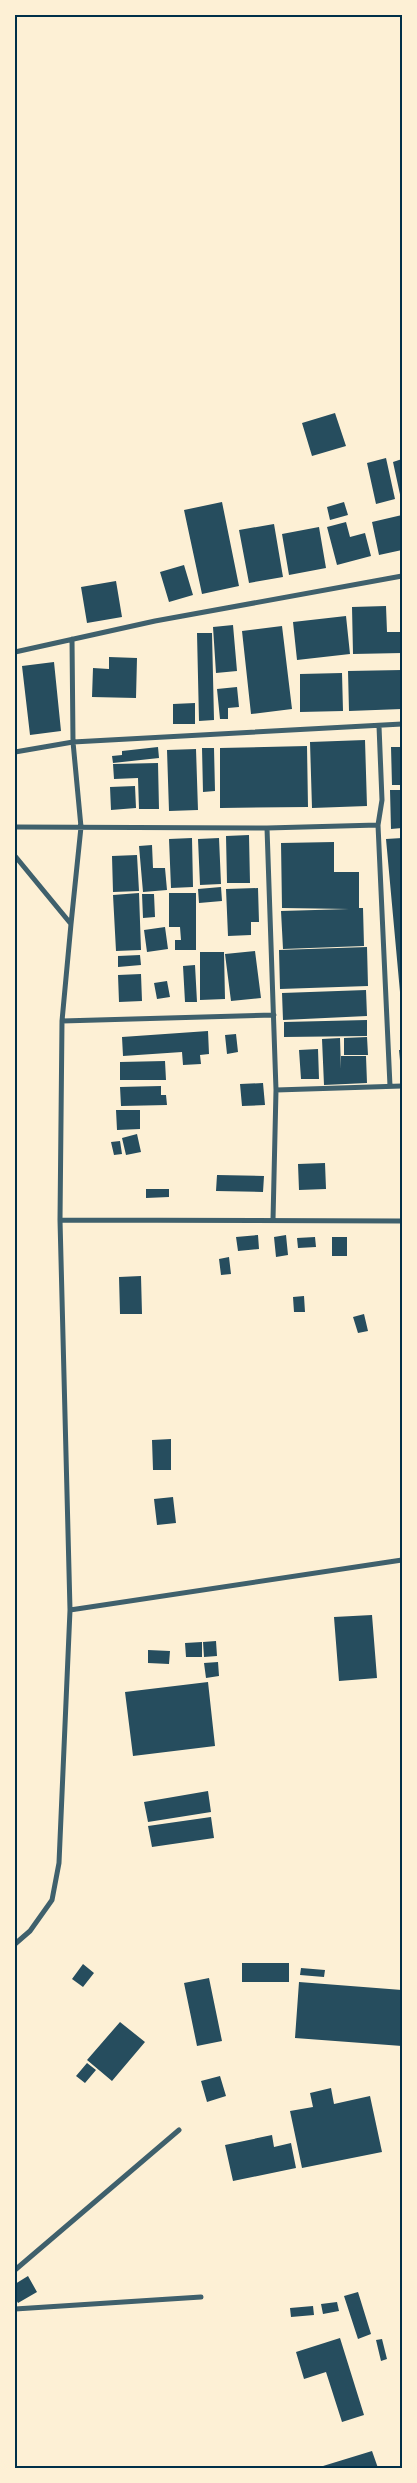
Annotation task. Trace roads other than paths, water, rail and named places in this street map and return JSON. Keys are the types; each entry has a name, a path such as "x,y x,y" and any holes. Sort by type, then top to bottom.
{"street":[{"path":"15,652 165,620 402,576"},
{"path":"15,1944 30,1931 52,1900 59,1863 70,1610 60,1220 62,1021 81,827 73,742 72,639"},
{"path":"15,752 73,742 402,724"},
{"path":"379,726 382,800 378,825 390,1086"},
{"path":"15,827 267,828 378,825"},
{"path":"267,828 276,1090 273,1220"},
{"path":"15,856 71,924"},
{"path":"62,1021 274,1015"},
{"path":"276,1090 402,1086"},
{"path":"60,1220 402,1221"},
{"path":"70,1610 402,1560"},
{"path":"15,2270 179,2130"},
{"path":"15,2309 201,2297"}]}
